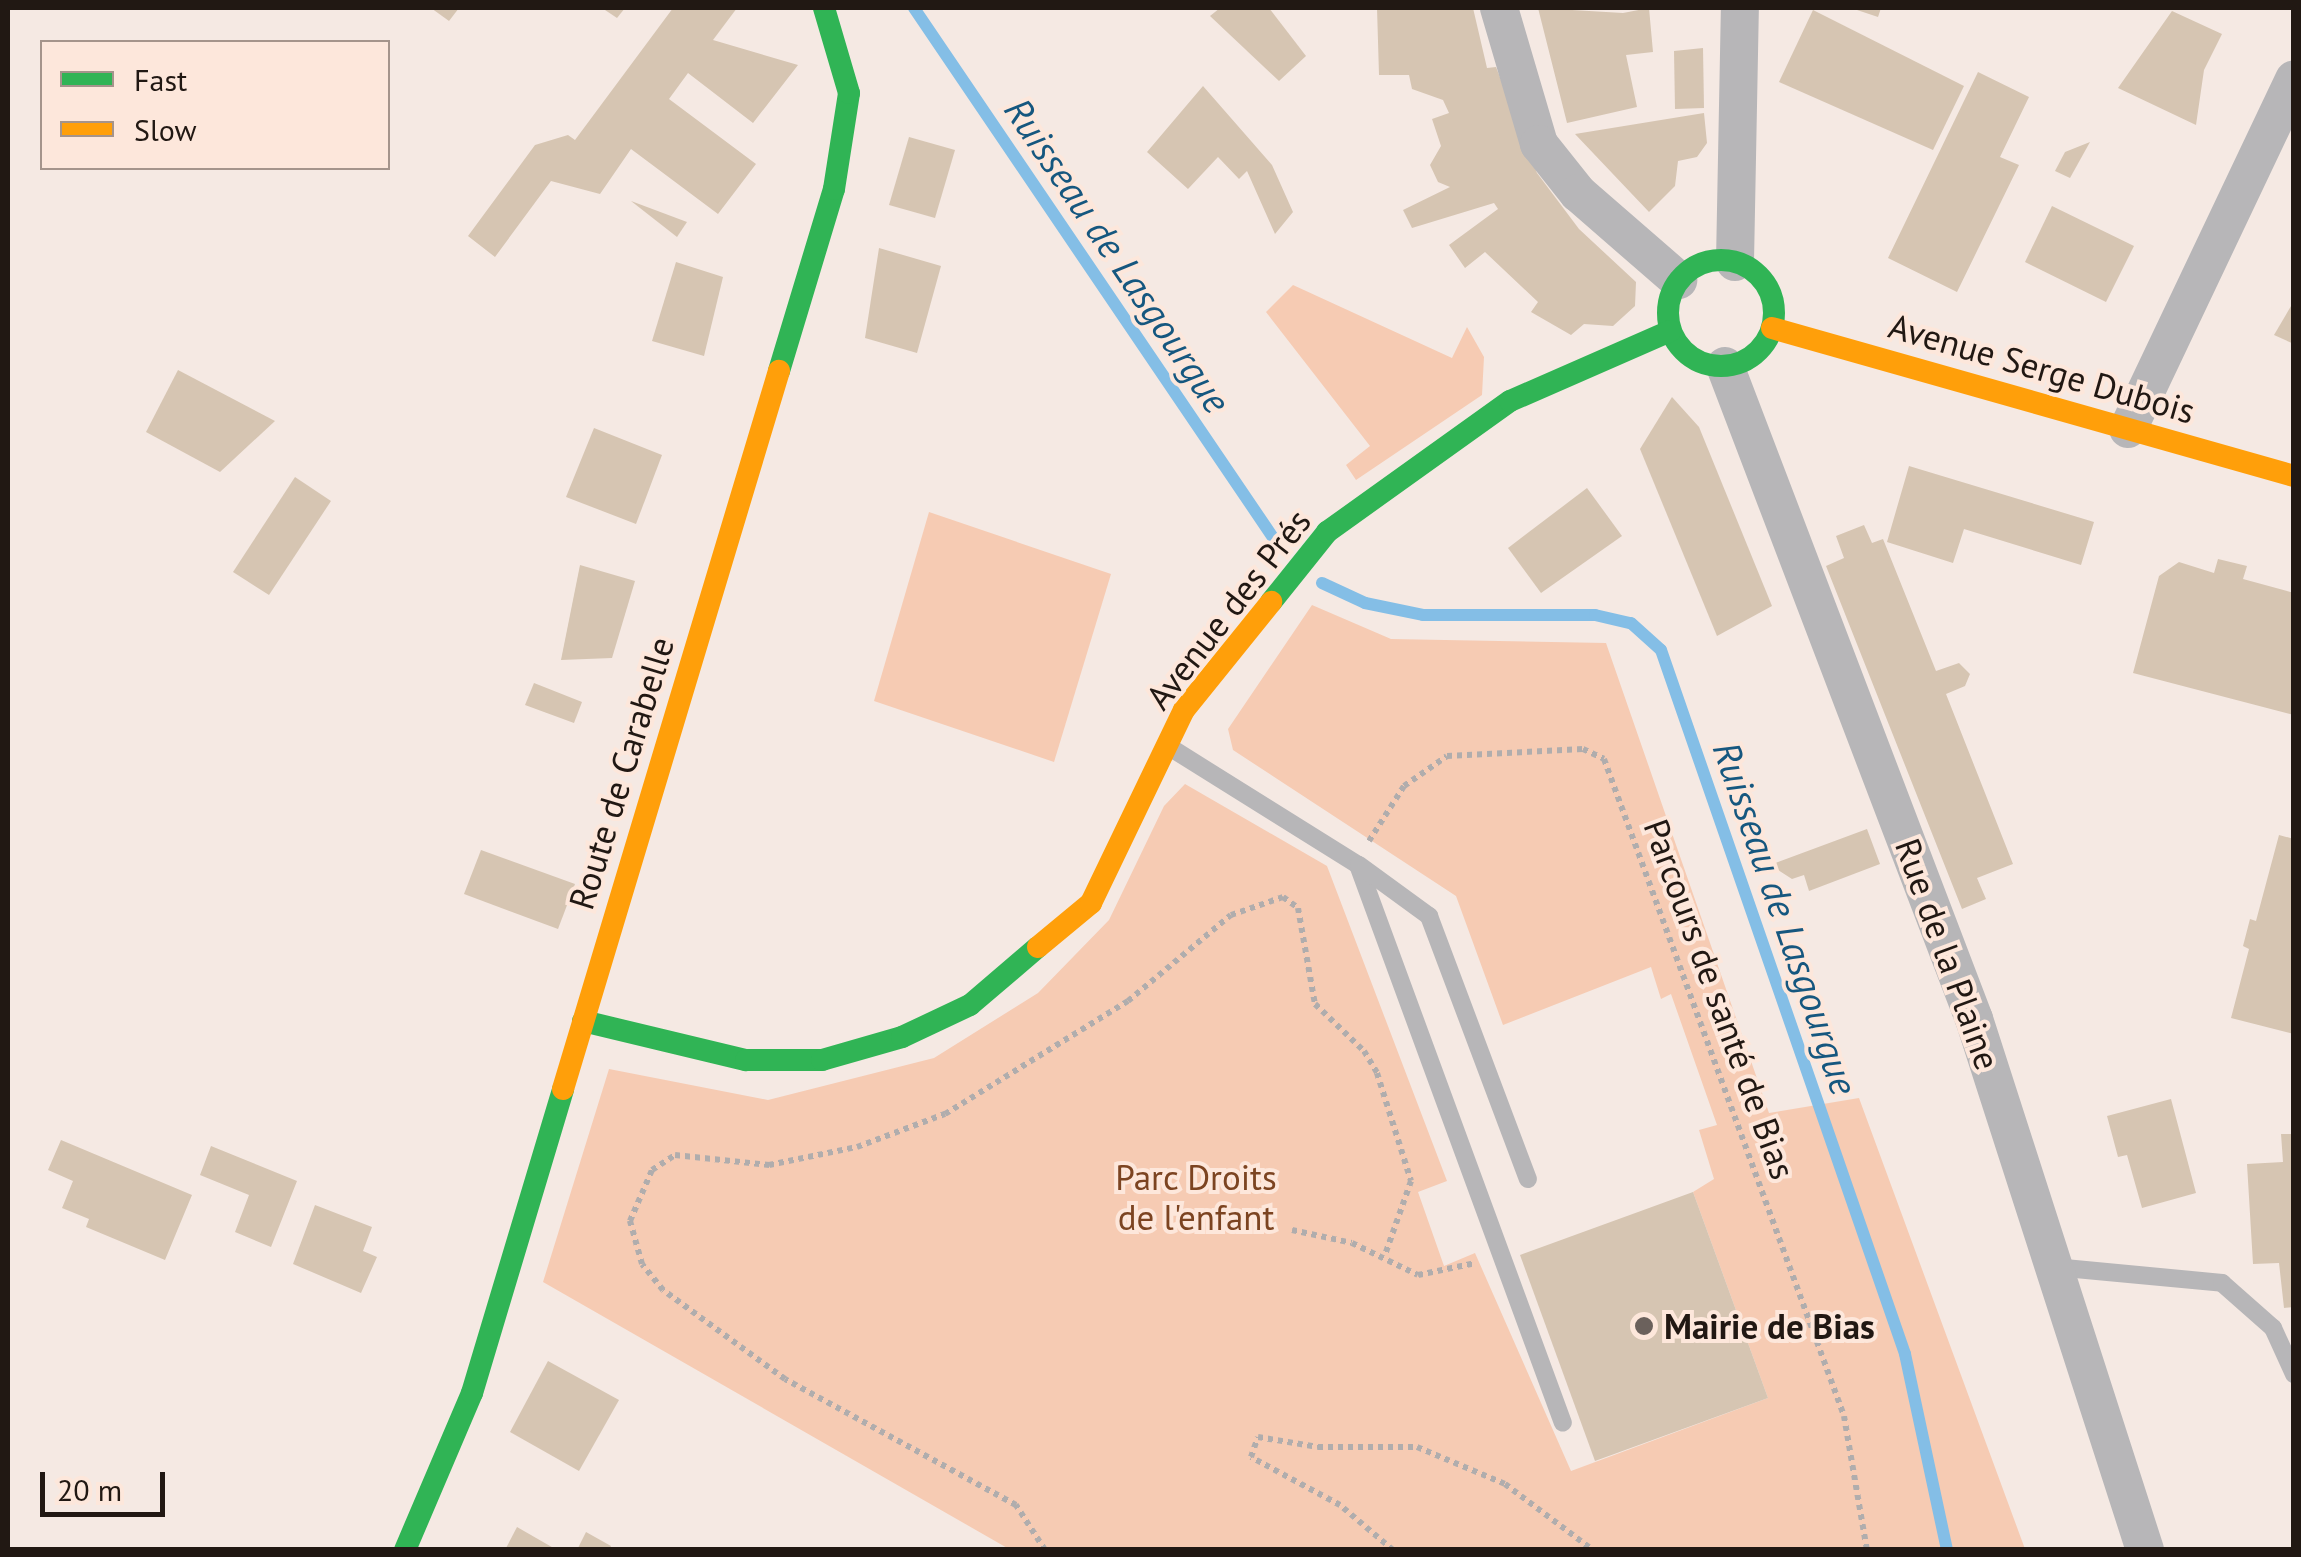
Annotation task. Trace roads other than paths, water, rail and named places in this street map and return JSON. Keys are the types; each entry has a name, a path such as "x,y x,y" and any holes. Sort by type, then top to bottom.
{"street":[{"name":"Route de Carabelle","path":"405,1550 472,1392 834,188 849,93 824,8"},
{"path":"1500,8 1539,144 1578,193 1678,280"},
{"path":"1735,262 1740,8"},
{"path":"2128,429 2294,80"},
{"path":"1735,262 1750,269 1771,295 1772,328 1755,354 1726,366 1692,358 1670,331 1667,313 1678,280 1704,263 1735,262"},
{"name":"Avenue Serge Dubois","path":"1772,328 2294,476"},
{"name":"Avenue des Prés","path":"584,1020 746,1060 822,1060 902,1037 970,1005 1091,903 1184,710 1327,532 1510,401 1670,331"},
{"name":"Rue de la Plaine","path":"1726,366 1974,1019 2145,1550"}],"lane":[{"path":"1166,745 1358,865 1428,916 1528,1179"},
{"path":"1358,865 1563,1423"},
{"path":"2054,1267 2222,1282 2273,1328 2294,1374"}],"waterway":[{"name":"Ruisseau de Lasgourgue","path":"914,8 1272,536"},
{"name":"Ruisseau de Lasgourgue","path":"1322,583 1365,603 1423,615 1595,615 1631,623 1661,650 1905,1354 1947,1550"}],"place":[{"name":"Mairie de Bias","path":"1644,1326"}],"park label":[{"name":"Parc Droits de l'enfant","path":"1196,1197"}]}
